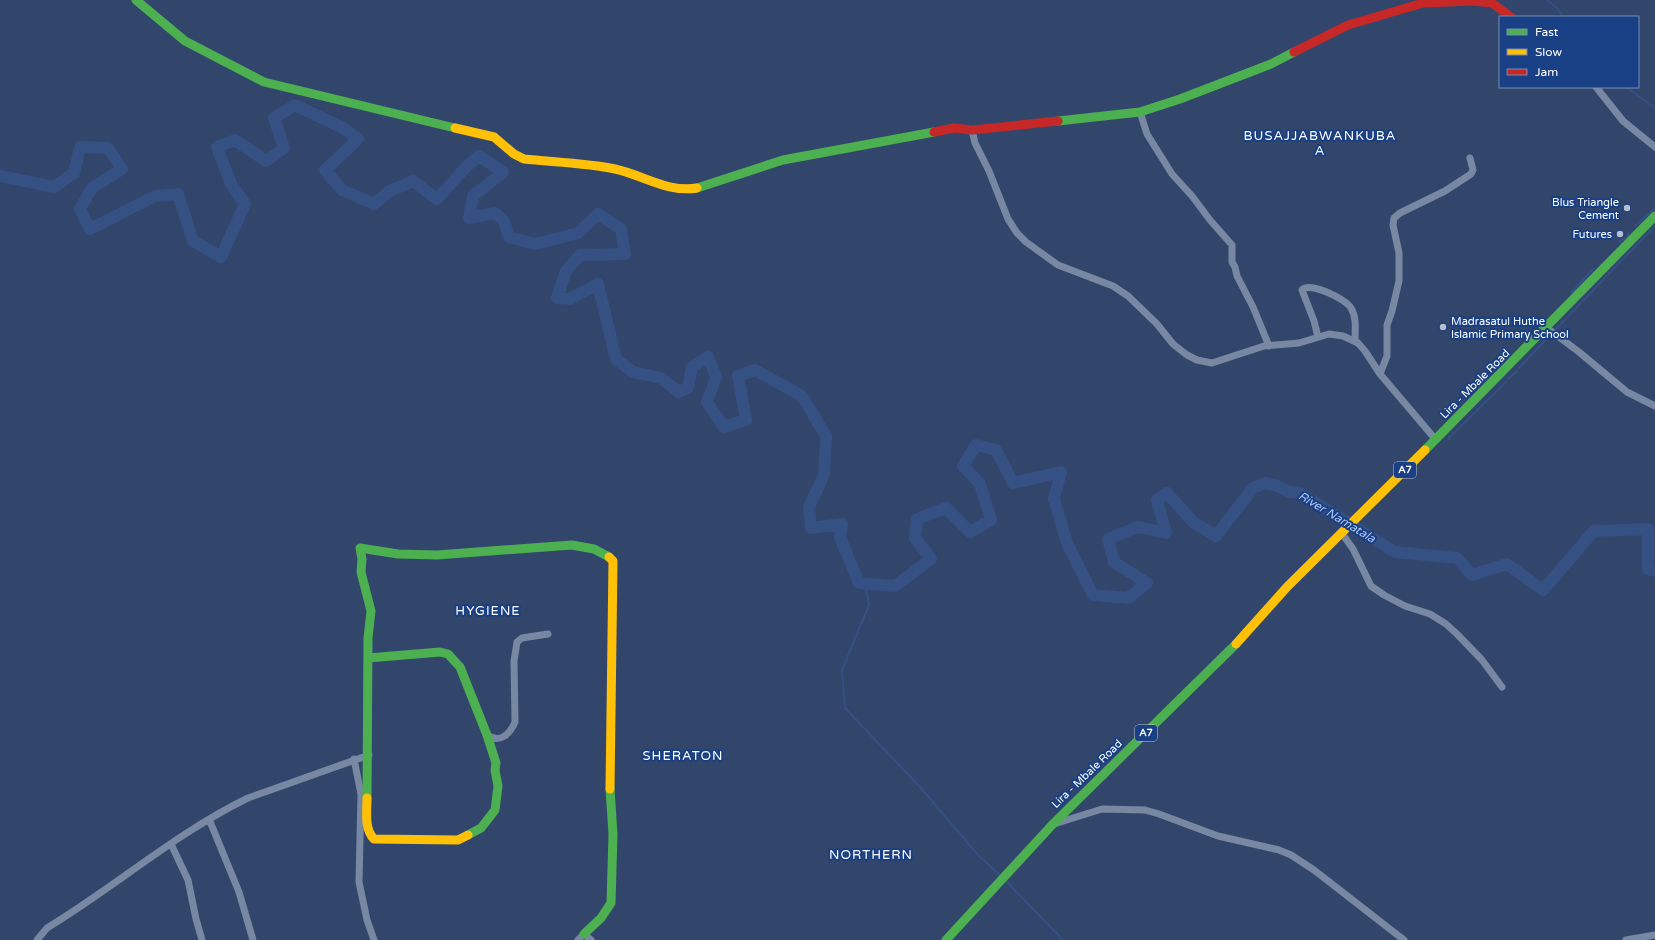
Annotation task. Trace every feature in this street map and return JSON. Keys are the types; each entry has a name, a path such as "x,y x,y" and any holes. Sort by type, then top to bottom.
{"street":[{"path":"136,0 190,45 273,85 488,135 502,141 516,157 615,169 665,186 685,190 702,187 783,160 954,128 972,130 1140,112 1180,99 1271,64 1348,26 1415,4 1459,1 1492,3 1510,16"},
{"path":"1597,88 1623,121 1655,147"},
{"path":"1140,112 1147,134 1168,167 1232,245 1232,262 1237,276 1253,307 1269,346"},
{"path":"972,130 975,143 990,171 1012,227 1026,242 1058,265 1113,286 1128,296 1157,324 1175,346 1192,358 1212,362 1264,346 1299,343 1318,337 1335,335 1343,336 1355,341 1374,362 1380,374 1436,440"},
{"path":"1380,374 1387,356 1387,325 1399,281 1399,253 1393,225 1394,218 1400,213 1445,191 1471,174 1473,170 1470,158"},
{"name":"Lira - Mbale Road","path":"946,940 1004,879 1052,825 1241,639 1287,587 1344,529 1436,440 1655,216"},
{"path":"1318,337 1314,321 1302,290 1306,287 1312,287 1336,296 1348,304 1356,319 1355,341"},
{"path":"1547,328 1579,352 1627,392 1655,406"},
{"path":"1344,529 1371,586 1405,606 1430,614 1446,624 1482,660 1502,687"},
{"path":"368,658 440,652 448,654 460,667 487,735 496,763 495,770 498,786 497,802 493,815 486,824 472,834 458,840 381,840 372,837 367,820 368,658 371,611 361,572 362,559 360,548 377,552 429,554 572,545 600,550 609,555 613,561 609,779 614,834 611,903 602,918 584,938"},
{"path":"487,735 498,740 512,730 515,722 514,661 517,642 522,638 548,634"},
{"path":"36,940 47,928 209,819 248,798 292,784 354,759 368,755"},
{"path":"354,759 361,794 358,851 359,882 366,920 374,940"},
{"path":"1052,825 1102,809 1146,810 1223,838 1279,850 1291,855 1314,870 1404,940"},
{"path":"209,819 240,892 253,940"},
{"path":"171,844 188,880 202,940"},
{"path":"1626,940 1655,935"}],"waterway":[{"path":"1547,0 1557,8 1562,16"},
{"path":"1627,88 1655,108"},
{"name":"River Namatala","path":"0,176 54,187 74,173 80,147 108,148 122,169 92,188 80,209 90,229 155,196 178,194 193,241 221,257 245,204 231,184 217,147 235,140 266,161 284,148 274,118 295,105 345,129 358,139 325,170 342,190 374,204 390,191 413,181 437,199 467,166 479,156 503,172 473,196 469,218 495,213 504,221 509,237 535,244 578,233 598,214 621,229 625,254 580,255 566,271 557,298 570,299 598,284 616,359 633,372 661,378 679,392 688,388 692,367 708,357 716,377 707,402 724,427 746,420 738,376 755,370 802,396 826,436 824,475 809,507 811,528 842,524 840,537 859,583 895,586 931,559 915,538 917,519 946,508 970,532 991,520 980,484 963,466 976,445 996,450 1013,483 1061,472 1054,499 1067,543 1093,595 1128,598 1147,583 1114,562 1108,539 1138,527 1166,533 1157,500 1167,493 1193,522 1216,536 1253,488 1265,483 1275,485 1289,492 1300,493 1395,552 1457,558 1472,575 1507,564 1543,590 1594,531 1648,529 1648,569 1655,571"},
{"path":"1635,226 1655,208"},
{"path":"1554,331 1655,226"},
{"path":"1619,242 1628,236 1629,232"},
{"path":"1572,292 1593,269"},
{"path":"1519,368 1549,336"},
{"path":"1508,379 1517,371"},
{"path":"1448,439 1506,382"},
{"path":"865,583 869,605 842,670 845,708 920,787 978,855 1002,877"},
{"path":"1007,882 1063,940"}],"traffic: fast":[{"path":"136,0 185,41 264,82 455,128"},
{"path":"1058,121 1140,112 1180,99 1271,64 1294,52"},
{"path":"697,188 783,160 934,132"},
{"path":"1425,450 1655,216"},
{"path":"367,798 368,638 371,611 361,572 362,559 360,548 398,554 437,555 572,545 594,549 609,557"},
{"path":"946,940 1052,825 1236,644"},
{"path":"368,658 440,652 448,654 460,667 487,735 496,763 495,770 498,786 495,810 481,828 468,835"},
{"path":"584,934 601,918 611,903 613,834 610,789"}],"traffic: slow":[{"path":"455,128 494,137 514,154 524,159 604,167 625,172 666,186 686,189 697,188"},
{"path":"1236,644 1287,587 1425,450"},
{"path":"609,557 613,561 610,789"},
{"path":"367,798 367,825 374,839 458,840 468,835"}],"traffic: jam":[{"path":"1294,52 1348,25 1423,3 1473,1 1492,3 1510,16"},
{"path":"934,132 954,128 972,130 1058,121"}],"place":[{"name":"Blus Triangle Cement","path":"1627,208"},
{"name":"Futures","path":"1620,234"},
{"name":"Madrasatul Huthe Islamic Primary School","path":"1443,327"}],"district":[{"name":"BUSAJJABWANKUBA A","path":"1320,144"},
{"name":"HYGIENE","path":"488,611"},
{"name":"SHERATON","path":"683,756"},
{"name":"NORTHERN","path":"871,855"}]}
